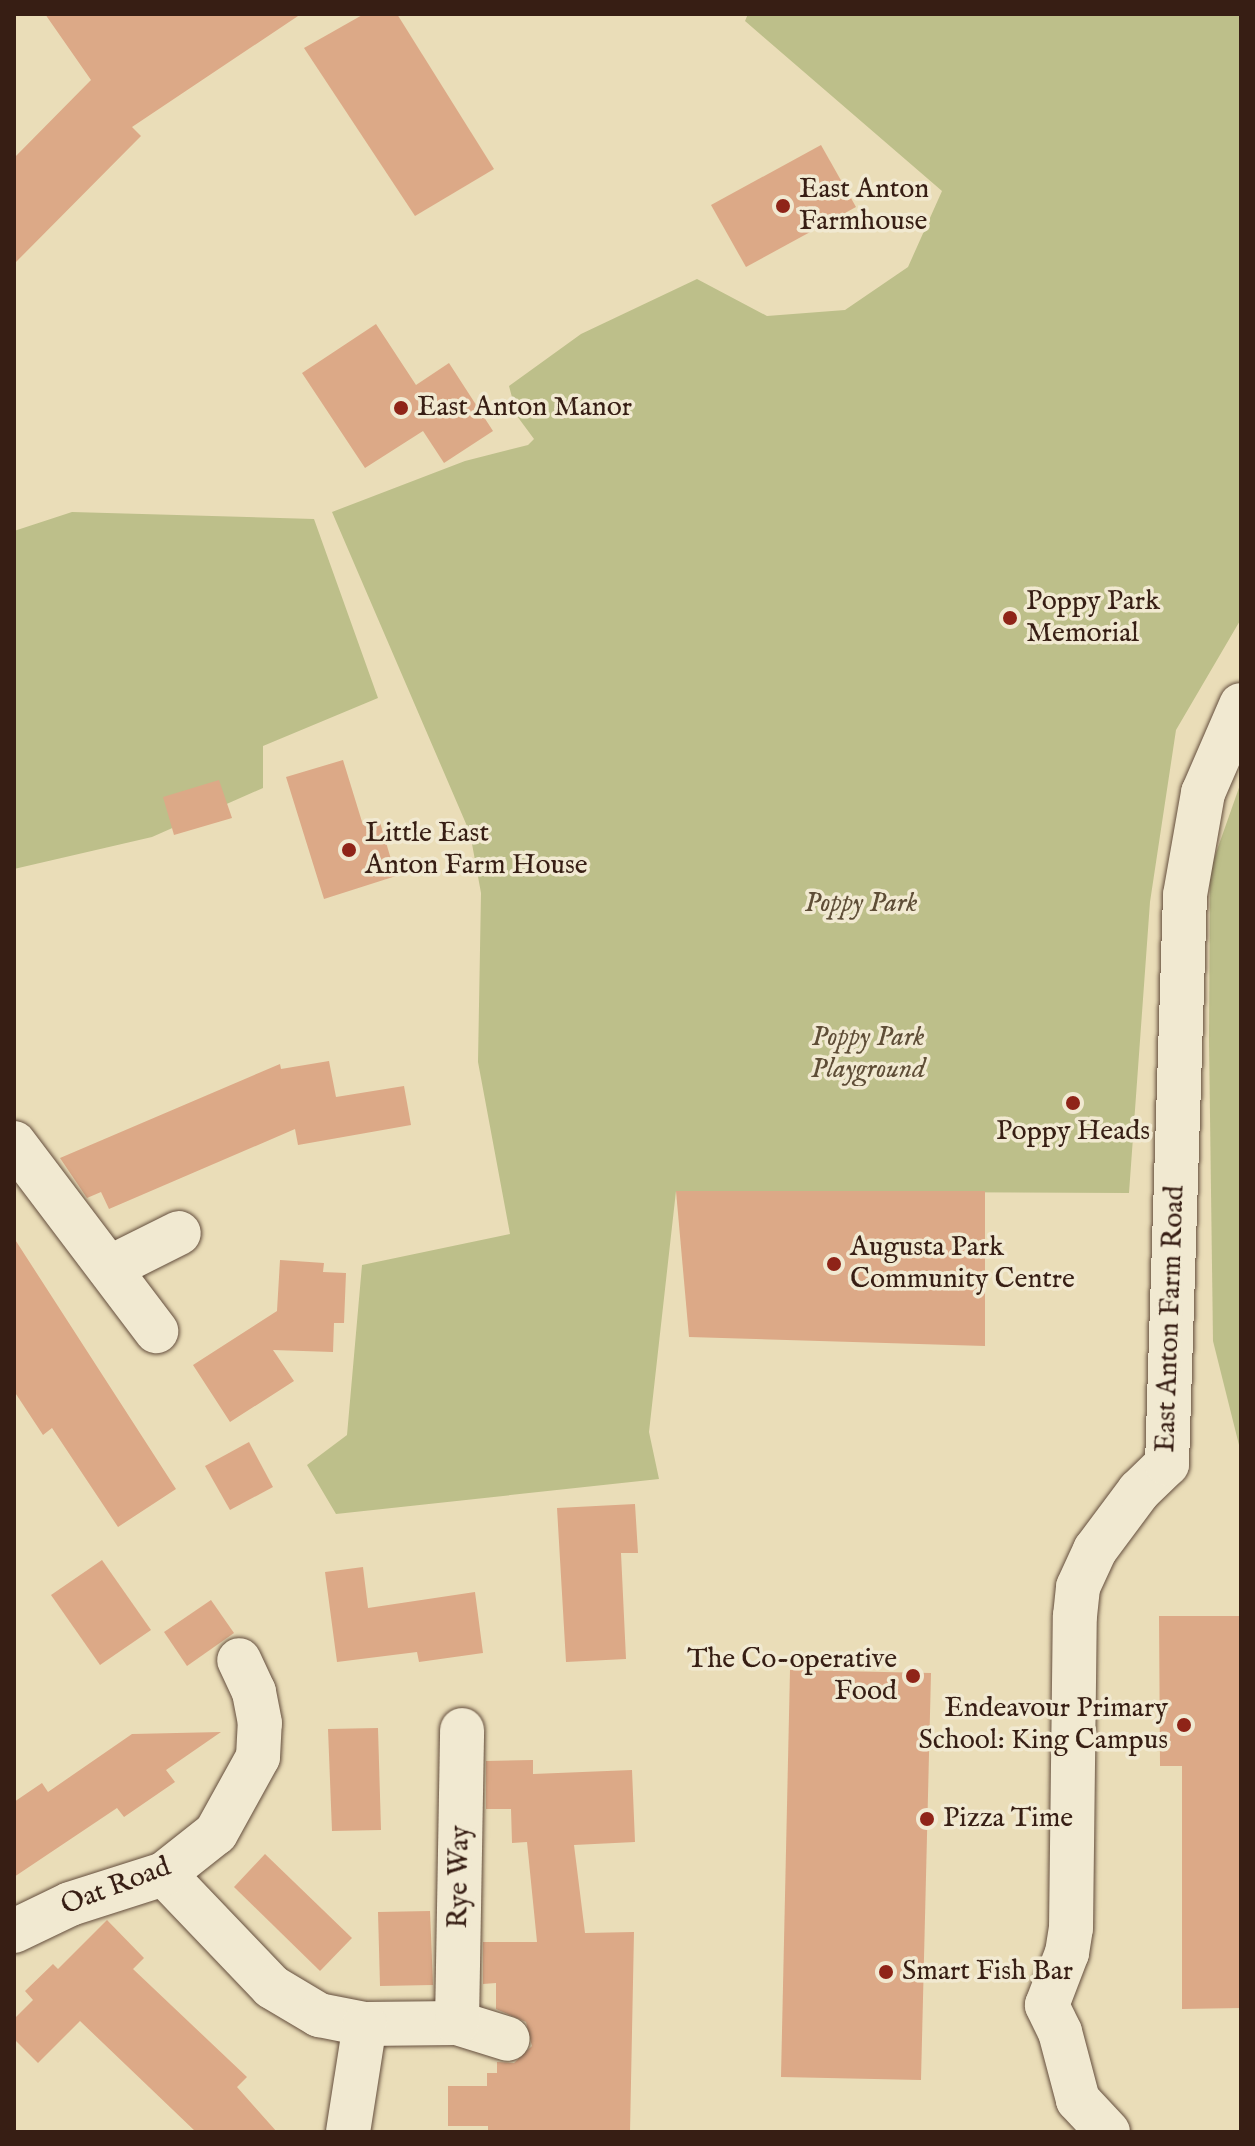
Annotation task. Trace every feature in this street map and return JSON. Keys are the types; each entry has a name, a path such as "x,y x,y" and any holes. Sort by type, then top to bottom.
{"street":[{"name":"East Anton Farm Road","path":"1108,2132 1078,2100 1060,2032 1047,2005 1067,1953 1071,1928 1075,1616 1078,1587 1095,1550 1139,1491 1167,1464 1185,895 1203,793 1241,705"},
{"path":"14,1143 156,1331"},
{"path":"109,1268 179,1233"},
{"name":"Oat Road","path":"14,1931 70,1904 164,1874 216,1833 258,1757 260,1723 254,1692 239,1660"},
{"name":"Rye Way","path":"457,2023 462,1730"},
{"path":"164,1874 272,1987 319,2015 365,2024 457,2023 508,2039"},
{"path":"348,2132 365,2024"}],"green space":[{"name":"Poppy Park","path":"748,14 1241,14 1241,619 1176,730 1150,902 1129,1193 676,1191 649,1432 659,1479 336,1514 307,1465 347,1435 362,1265 510,1234 478,1062 481,893 470,833 332,512 465,461 528,445 534,439 517,416 509,386 581,334 697,279 767,316 845,310 908,267 942,191 745,21"},
{"path":"72,512 314,519 378,698 263,746 263,788 152,837 14,869 14,531"},
{"path":"1241,782 1241,1453 1213,1341 1209,1040 1210,870"}],"building":[{"path":"45,14 301,14 132,127 141,136 14,264 14,158 91,80"},
{"path":"364,14 397,14 494,169 415,216 304,48"},
{"name":"East Anton Farmhouse","path":"821,145 856,207 746,267 711,205"},
{"name":"East Anton Manor","path":"376,324 416,385 449,363 493,431 444,463 423,431 365,468 302,373"},
{"name":"Little East Anton Farm House","path":"343,760 363,825 379,819 396,876 324,899 286,777"},
{"path":"219,780 232,818 174,835 163,797"},
{"path":"329,1061 336,1097 404,1086 411,1125 298,1145 295,1129 109,1209 101,1192 87,1198 60,1158 280,1064 281,1069"},
{"name":"Augusta Park Community Centre","path":"676,1191 985,1191 985,1346 689,1337"},
{"path":"14,1238 176,1489 118,1527 52,1428 43,1435 14,1391"},
{"path":"280,1260 324,1263 323,1272 346,1273 344,1323 334,1323 333,1352 273,1350 294,1381 230,1422 193,1365 277,1311"},
{"path":"249,1442 273,1487 230,1510 205,1466"},
{"path":"635,1504 638,1553 621,1553 626,1659 566,1662 557,1508"},
{"path":"102,1560 151,1630 100,1665 51,1595"},
{"path":"363,1567 368,1608 475,1592 483,1653 419,1662 417,1652 337,1662 325,1572"},
{"path":"211,1600 234,1633 187,1666 164,1632"},
{"path":"1159,1616 1241,1616 1241,2008 1182,2009 1182,1766 1160,1766"},
{"path":"790,1670 931,1673 921,2080 781,2077"},
{"path":"378,1728 381,1830 332,1831 328,1729"},
{"path":"221,1732 166,1770 175,1782 124,1817 117,1808 14,1877 14,1802 42,1783 48,1792 132,1734"},
{"path":"533,1760 533,1774 632,1770 635,1842 574,1845 585,1933 634,1932 630,2132 488,2132 488,2126 448,2126 448,2086 487,2086 487,2073 497,2073 497,2062 514,2063 532,2046 526,2022 496,2009 496,1983 483,1984 483,1942 537,1942 527,1842 512,1843 511,1809 486,1809 486,1761"},
{"path":"265,1854 352,1938 320,1971 234,1887"},
{"path":"430,1911 433,1985 380,1986 378,1912"},
{"path":"107,1920 144,1958 133,1969 247,2077 237,2087 277,2132 196,2132 80,2021 38,2063 14,2039 14,2019 33,2000 25,1991 53,1964 58,1969"}],"place":[{"name":"East Anton Farmhouse","path":"783,206"},
{"name":"East Anton Manor","path":"401,408"},
{"name":"Poppy Park Memorial","path":"1010,618"},
{"name":"Little East Anton Farm House","path":"349,850"},
{"name":"Poppy Heads","path":"1073,1103"},
{"name":"Augusta Park Community Centre","path":"834,1264"},
{"name":"The Co-operative Food","path":"913,1676"},
{"name":"Endeavour Primary School: King Campus","path":"1184,1725"},
{"name":"Pizza Time","path":"927,1819"},
{"name":"Smart Fish Bar","path":"886,1972"}],"park label":[{"name":"Poppy Park Playground","path":"868,1054"}]}
